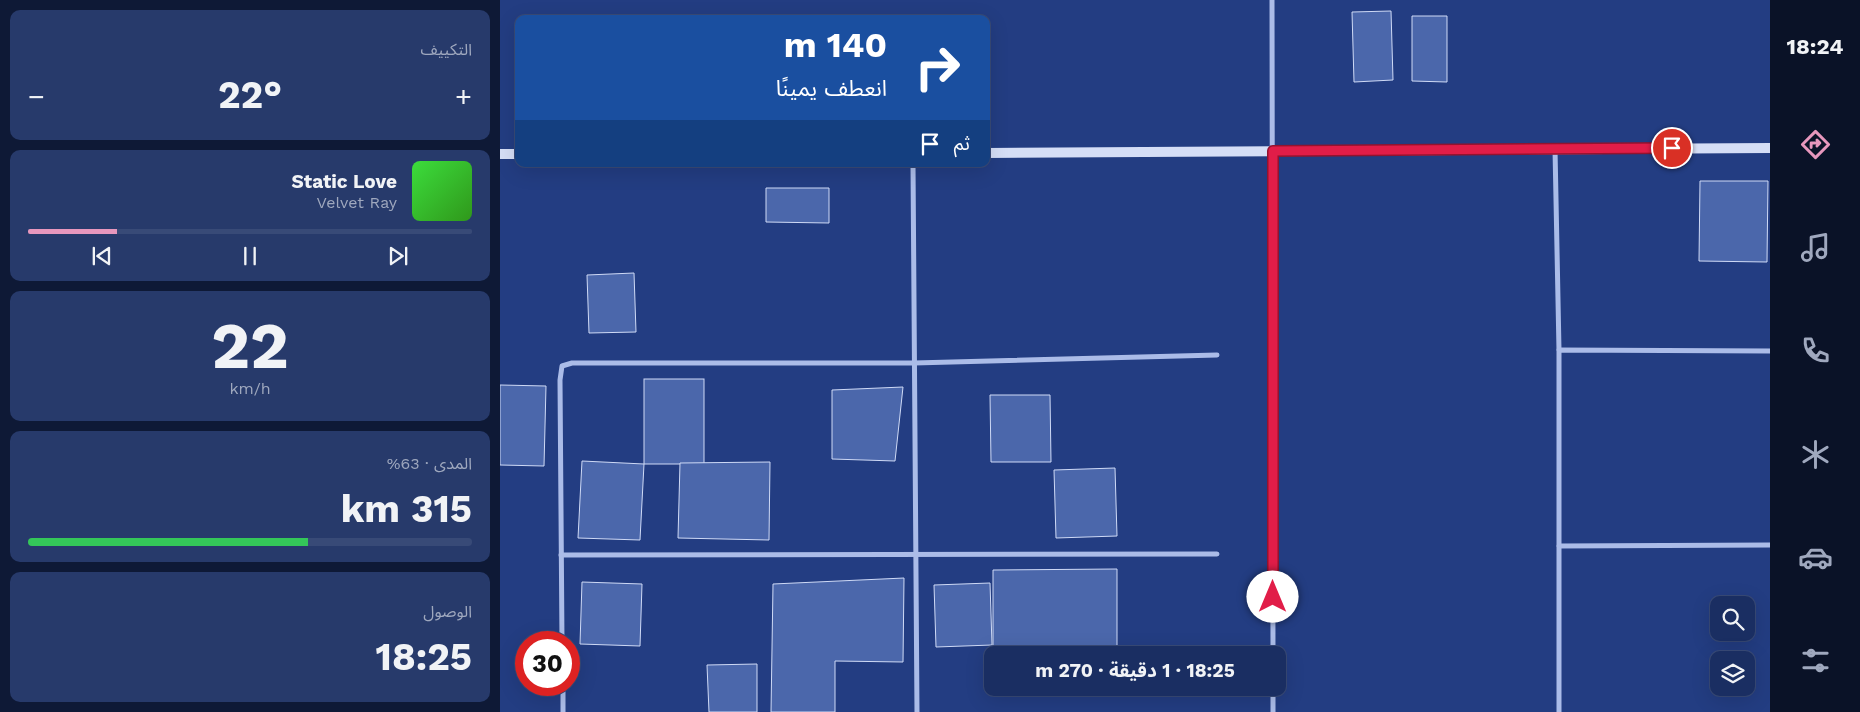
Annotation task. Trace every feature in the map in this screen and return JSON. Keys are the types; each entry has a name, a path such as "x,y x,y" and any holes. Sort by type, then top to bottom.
{"street":[{"path":"1272,0 1273,646"},
{"path":"990,152 1770,148"},
{"path":"1555,149 1559,350 1560,712"},
{"path":"500,154 515,154"},
{"path":"913,167 917,712"},
{"path":"1559,350 1770,350"},
{"path":"562,631 560,380 562,366 572,363 914,363 1217,355"},
{"path":"1559,546 1770,545"},
{"path":"561,555 916,556 1217,554"},
{"path":"563,696 563,712"},
{"path":"1273,696 1273,712"}],"building":[{"path":"1391,11 1393,80 1354,82 1352,12"},
{"path":"1412,16 1447,16 1447,82 1412,81"},
{"path":"1700,181 1768,181 1767,262 1699,261"},
{"path":"766,188 829,188 829,223 766,222"},
{"path":"634,273 636,332 589,333 587,275"},
{"path":"644,379 704,379 704,464 644,464"},
{"path":"500,385 546,386 544,466 500,465"},
{"path":"903,387 895,461 832,459 832,390"},
{"path":"990,395 1050,395 1051,462 991,462"},
{"path":"582,461 644,464 640,540 578,538"},
{"path":"770,462 769,540 678,538 680,463"},
{"path":"1115,468 1117,536 1056,538 1054,470"},
{"path":"1117,569 1117,646 993,646 993,570"},
{"path":"904,578 903,662 835,661 835,712 771,712 773,584"},
{"path":"582,582 642,584 640,646 580,644"},
{"path":"990,583 992,645 936,647 934,585"},
{"path":"757,664 757,712 709,712 707,665"}],"route":[{"path":"1273,597 1273,151 1672,148"}]}
